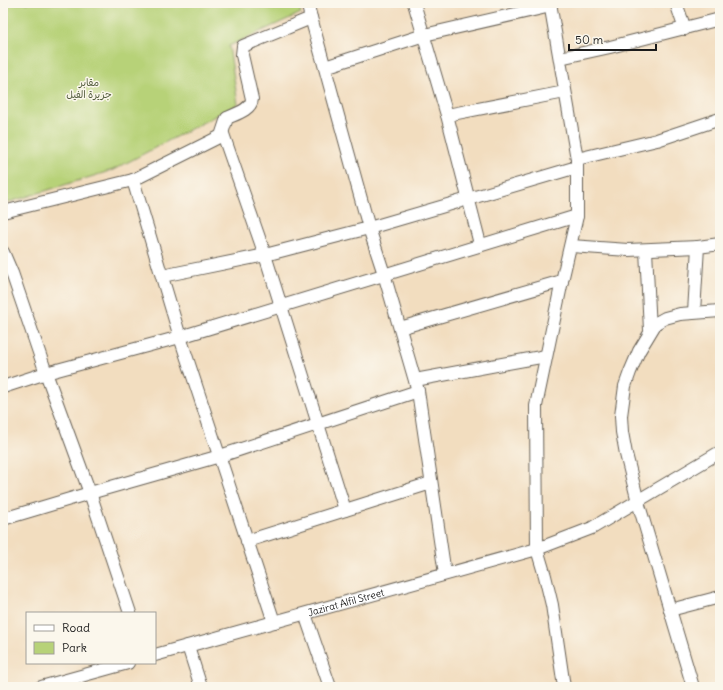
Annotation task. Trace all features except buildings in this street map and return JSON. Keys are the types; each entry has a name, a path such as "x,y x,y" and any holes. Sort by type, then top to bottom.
{"street":[{"path":"307,3 369,228 384,274 416,386 445,574"},
{"path":"414,3 447,115 480,244"},
{"path":"676,3 685,29"},
{"path":"325,67 424,35 550,4 577,163 577,216 536,406 537,549 552,605 564,687"},
{"path":"311,18 243,46 242,54 252,103 248,108 227,118 224,122 223,134 265,255 345,510"},
{"path":"560,58 685,29 720,19"},
{"path":"447,115 566,92"},
{"path":"162,276 265,255 369,228 469,199 577,163 657,140 720,119"},
{"path":"3,212 133,180 223,134"},
{"path":"133,180 180,337 274,622"},
{"path":"3,387 46,373 180,337 480,244 577,216"},
{"path":"571,246 616,250 646,250 698,247 720,244"},
{"path":"694,312 698,247"},
{"path":"646,250 650,330"},
{"path":"3,252 7,275 46,373 90,492 130,612"},
{"path":"400,328 562,281"},
{"path":"693,687 638,502 626,454 621,416 625,386 639,351 650,330 656,323 665,318 694,312 720,311"},
{"path":"3,519 90,492 220,456 318,425 416,386 546,356"},
{"name":"Jazirat Alfil Street","path":"156,656 537,549 592,528 720,452"},
{"path":"247,541 431,483"},
{"path":"670,610 720,597"},
{"path":"304,614 330,687"},
{"path":"188,646 201,687"},
{"path":"41,687 124,664"}],"green space":[{"name":"مقابر جزيرة الفيل","path":"3,3 298,3 301,13 229,46 238,104 113,170 3,204"}]}
